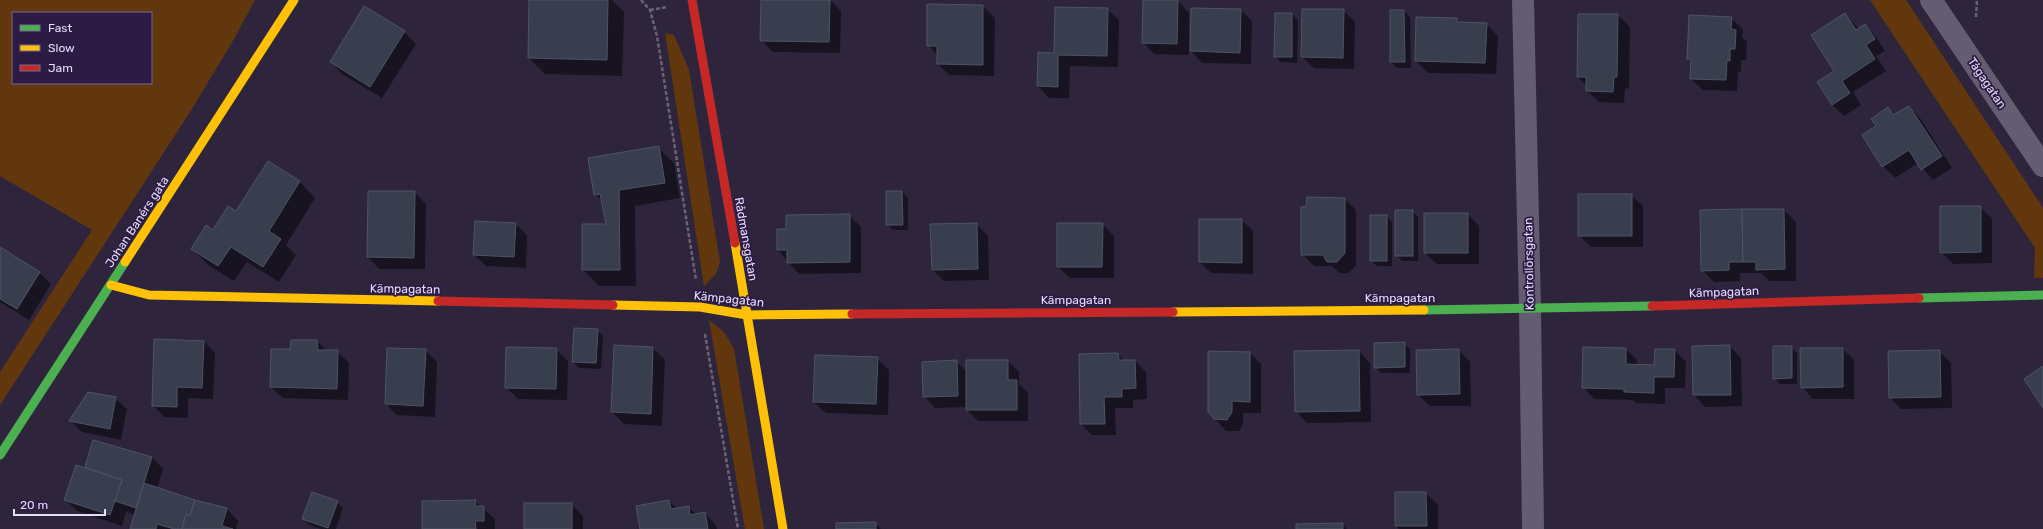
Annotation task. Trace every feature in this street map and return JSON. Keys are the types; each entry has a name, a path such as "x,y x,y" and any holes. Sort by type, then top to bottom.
{"street":[{"name":"Johan Banérs gata","path":"0,455 294,0"},
{"name":"Rådmansgatan","path":"692,0 707,79 783,529"},
{"name":"Kontrollörsgatan","path":"1523,0 1533,529"},
{"name":"Tågagatan","path":"1931,0 2043,166"},
{"name":"Kämpagatan","path":"111,285 149,295 700,307 747,315 1530,309 2043,295"}],"path":[{"path":"642,0 650,10 657,36 700,307 738,529"}],"shaded area":[{"path":"0,0 255,0 234,39 190,112 0,405 0,372 92,230 0,176"},
{"path":"1870,0 1906,0 2043,208 2043,278 2034,278 2035,248"},
{"path":"665,33 674,35 689,70 720,262 716,274 704,286"},
{"path":"709,320 724,332 734,349 764,529 745,529"}],"building":[{"path":"529,0 608,0 607,60 528,58"},
{"path":"761,0 830,0 829,42 760,41"},
{"path":"1143,0 1178,0 1177,44 1142,43"},
{"path":"927,4 983,5 983,65 937,64 937,46 927,46"},
{"path":"364,6 405,31 370,87 330,62"},
{"path":"1055,7 1108,8 1107,56 1058,55 1058,87 1037,86 1038,52 1054,53"},
{"path":"1191,8 1241,9 1240,53 1190,51"},
{"path":"1302,9 1344,9 1343,58 1301,57"},
{"path":"1390,10 1404,10 1405,62 1390,62"},
{"path":"1275,13 1292,13 1292,57 1274,57"},
{"path":"1845,13 1856,30 1865,24 1875,39 1866,45 1875,59 1842,81 1850,93 1832,105 1817,82 1834,71 1811,35"},
{"path":"1578,14 1618,14 1617,77 1614,77 1613,92 1586,91 1586,77 1577,77"},
{"path":"1689,15 1732,17 1731,29 1736,30 1735,49 1730,49 1730,61 1727,60 1726,80 1690,79 1691,59 1687,59"},
{"path":"1416,17 1457,18 1457,22 1487,23 1485,63 1415,61"},
{"path":"1909,106 1942,156 1921,170 1909,150 1882,167 1862,135 1876,126 1871,119 1888,107 1893,115"},
{"path":"659,146 665,183 619,190 620,270 582,270 582,224 606,224 600,194 594,195 588,158"},
{"path":"268,161 300,181 269,231 281,239 263,267 231,247 218,266 191,249 206,225 213,230 228,206 236,211"},
{"path":"368,191 415,191 414,258 367,257"},
{"path":"886,191 902,191 903,225 886,225"},
{"path":"1578,194 1632,194 1632,236 1578,236"},
{"path":"1307,197 1345,198 1345,253 1337,262 1327,262 1323,255 1301,255 1301,207 1306,207"},
{"path":"1940,206 1981,206 1981,252 1940,253"},
{"path":"1742,209 1743,262 1729,262 1729,270 1701,271 1700,210"},
{"path":"1742,209 1784,209 1785,269 1756,270 1756,262 1743,262"},
{"path":"1395,210 1413,210 1413,256 1395,256"},
{"path":"1424,213 1468,213 1468,253 1424,253"},
{"path":"850,214 850,262 787,263 787,250 777,250 777,229 786,229 786,215"},
{"path":"1370,215 1387,215 1387,261 1370,261"},
{"path":"1199,219 1242,219 1242,263 1199,262"},
{"path":"475,221 516,223 514,257 473,255"},
{"path":"977,223 978,269 932,270 930,224"},
{"path":"1057,223 1103,223 1102,267 1057,267"},
{"path":"0,247 40,272 17,309 0,299"},
{"path":"574,328 598,329 596,363 572,362"},
{"path":"154,339 204,341 202,388 177,387 177,407 152,406"},
{"path":"291,340 317,340 318,350 338,350 337,389 270,387 271,349 290,349"},
{"path":"1405,342 1405,367 1374,368 1374,343"},
{"path":"614,345 653,347 651,414 611,412"},
{"path":"1730,345 1731,395 1693,395 1692,346"},
{"path":"1773,346 1792,346 1792,378 1773,379"},
{"path":"506,347 557,348 556,389 505,388"},
{"path":"1583,347 1626,348 1626,364 1654,365 1655,349 1675,349 1674,377 1654,377 1654,393 1624,392 1624,389 1582,388"},
{"path":"387,348 426,349 423,406 385,404"},
{"path":"1800,348 1843,348 1843,387 1801,388"},
{"path":"1459,349 1460,394 1417,395 1416,350"},
{"path":"1359,350 1360,411 1295,412 1294,351"},
{"path":"1940,350 1941,397 1889,398 1888,351"},
{"path":"1208,351 1250,352 1250,402 1232,401 1232,412 1227,420 1214,419 1208,412"},
{"path":"1118,353 1119,360 1135,360 1136,388 1122,389 1122,397 1104,397 1105,424 1080,424 1079,354"},
{"path":"815,355 878,357 876,404 813,402"},
{"path":"957,360 958,396 923,397 922,362"},
{"path":"966,360 1008,360 1008,380 1017,380 1017,410 966,410"},
{"path":"2043,366 2043,408 2024,379"},
{"path":"88,392 116,397 110,429 69,421"},
{"path":"93,440 152,457 136,508 115,501 122,480 85,467"},
{"path":"76,465 122,480 110,515 64,500"},
{"path":"144,483 195,500 190,516 186,514 182,529 174,529 157,524 156,529 130,529"},
{"path":"312,492 338,501 328,528 302,519"},
{"path":"1395,492 1426,492 1427,526 1395,526"},
{"path":"195,500 227,508 222,526 233,529 182,529 186,514 190,516"},
{"path":"476,500 475,506 484,506 484,521 475,521 476,529 422,529 422,501"},
{"path":"669,500 671,509 689,506 690,515 705,512 708,529 640,529 636,506"},
{"path":"524,503 572,503 572,529 524,529"},
{"path":"876,522 876,529 836,529 836,523"},
{"path":"1343,523 1343,529 1296,529 1296,524"}],"traffic: fast":[{"path":"0,455 125,262"},
{"path":"1919,298 2043,295"},
{"path":"1424,310 1652,306"}],"traffic: slow":[{"path":"125,262 294,0"},
{"path":"735,243 783,529"},
{"path":"111,285 149,295 438,301"},
{"path":"613,305 700,307 747,315 852,314"},
{"path":"1173,312 1424,310"}],"traffic: jam":[{"path":"692,0 735,243"},
{"path":"1652,306 1919,298"},
{"path":"438,301 613,305"},
{"path":"852,314 1173,312"}]}
